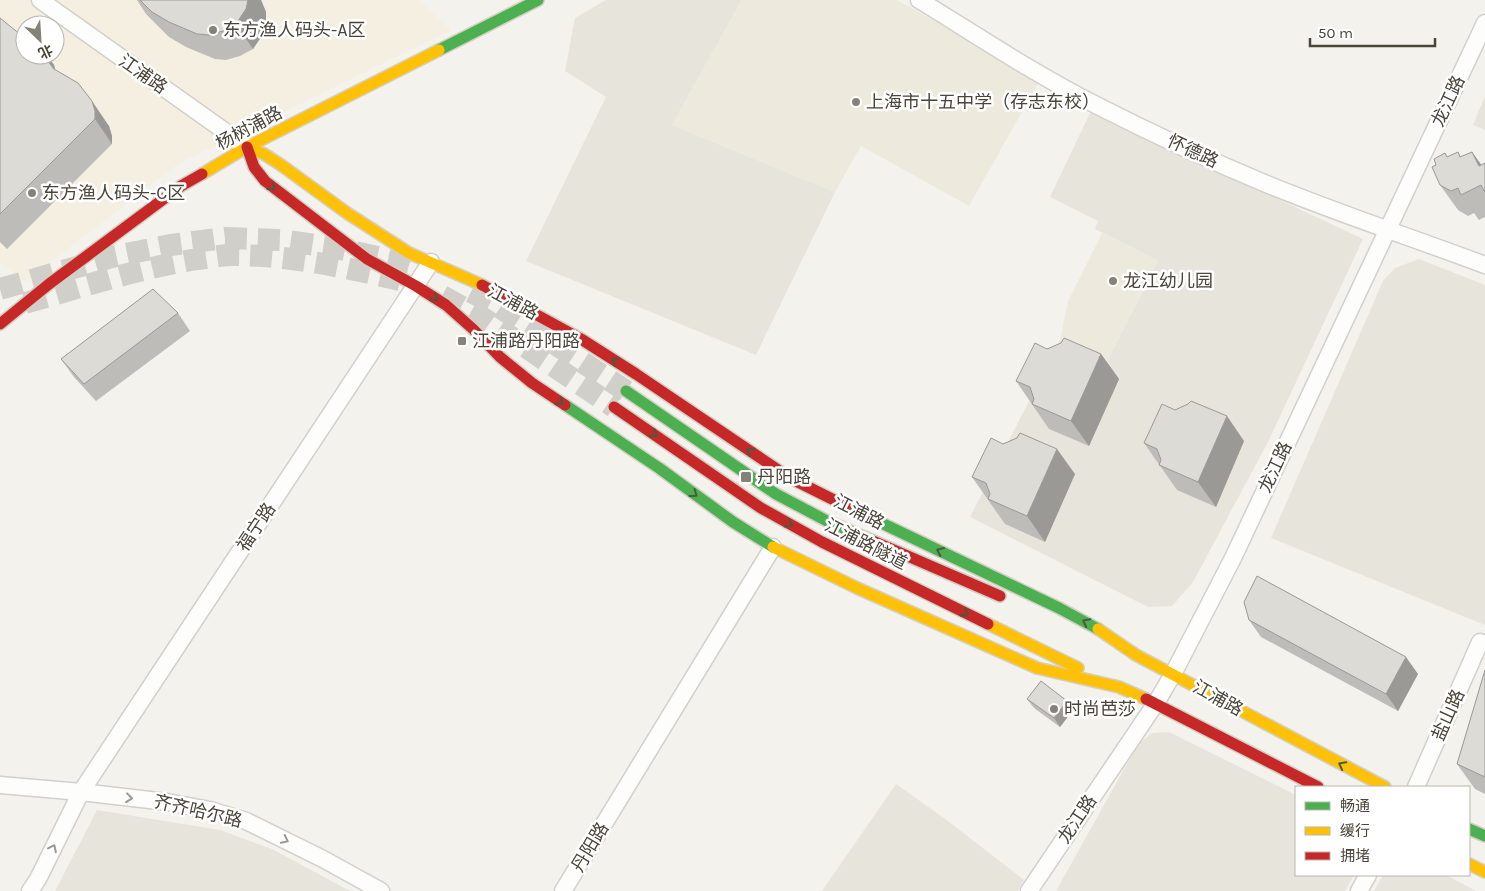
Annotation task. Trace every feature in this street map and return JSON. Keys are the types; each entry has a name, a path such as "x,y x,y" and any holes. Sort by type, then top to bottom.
{"main road":[{"name":"杨树浦路","path":"3,316 182,186 247,147 538,0"},
{"name":"江浦路","path":"247,147 264,154 281,165 387,240 474,281 581,339 790,478 890,528 1059,608 1101,630 1136,655 1383,786"},
{"name":"江浦路","path":"247,147 254,167 265,181 367,259 446,305 474,329 500,357 532,383 773,548 857,588 1037,668 1118,687 1156,703 1316,786"},
{"name":"江浦路隧道","path":"626,390 776,494 827,521 1008,600"},
{"name":"江浦路隧道","path":"614,406 761,508 822,542 1118,687"},
{"path":"1072,628 1136,655"},
{"path":"1470,828 1485,836"},
{"path":"1470,864 1485,872"}],"street":[{"name":"江浦路","path":"40,0 247,147"},
{"name":"怀德路","path":"919,0 1012,58 1097,106 1197,153 1268,184 1485,265"},
{"name":"龙江路","path":"1029,891 1156,703 1173,674 1233,558 1485,23"},
{"name":"福宁路","path":"30,891 38,879 81,792 431,262"},
{"name":"丹阳路","path":"563,891 773,548"},
{"name":"盐山路","path":"1416,786 1480,642"},
{"name":"齐齐哈尔路","path":"0,785 167,802 210,810 246,821 323,859 381,891"},
{"path":"1359,891 1367,876"}],"shaded area":[{"path":"0,0 419,0 451,30 178,164 25,282 0,262"},
{"path":"606,0 742,0 672,125 835,192 756,355 526,261 606,97 565,71 575,18"},
{"name":"上海市十五中学（存志东校）","path":"742,0 897,0 1040,80 969,206 861,146 835,192 672,125"},
{"path":"1485,96 1485,130 1473,125"},
{"path":"1091,111 1363,239 1268,442 1193,582 1172,606 1148,607 970,517 1060,340 1106,363 1158,261 1095,229 1098,221 1050,197"},
{"name":"龙江幼儿园","path":"1102,233 1158,261 1106,363 1060,340 1068,301"},
{"path":"1419,259 1485,285 1485,625 1271,538 1383,281 1395,268"},
{"path":"1169,732 1295,795 1295,876 1353,876 1345,891 1056,891 1138,744 1152,733"},
{"path":"896,784 948,821 1024,880 1018,891 822,891"},
{"path":"97,810 220,830 272,849 350,891 55,891"},
{"path":"1382,876 1448,876 1476,891 1374,891"}],"building":[{"path":"140,0 248,0 246,9 236,24 223,31 209,35 197,34 169,22 152,12"},
{"name":"东方渔人码头-C区","path":"0,18 15,30 15,65 51,65 54,69 78,83 92,101 95,119 0,214"},
{"path":"1458,152 1460,157 1472,152 1479,166 1485,163 1485,192 1481,185 1461,195 1458,188 1451,191 1440,185 1432,167 1436,165 1434,159 1445,153 1447,157"},
{"path":"153,289 178,313 84,384 61,359"},
{"path":"1064,338 1101,354 1071,421 1032,404 1034,399 1030,387 1016,381 1035,343 1047,349 1061,343"},
{"path":"1191,401 1227,416 1198,482 1159,465 1161,460 1157,449 1144,443 1162,404 1175,410"},
{"path":"1020,433 1057,449 1027,516 988,499 990,494 986,483 972,477 991,438 1003,444 1017,438"},
{"path":"1257,576 1406,657 1386,694 1249,620 1244,602"},
{"path":"1485,670 1485,777 1457,764"},
{"path":"1041,681 1067,701 1054,718 1027,699"}],"tunnel":[{"path":"0,289 116,256 171,245 225,238 282,240 336,248 409,264 431,273"},
{"path":"25,303 154,267 228,255 295,259 400,280"},
{"path":"471,292 493,303 626,391"},
{"path":"442,296 486,320 614,407"}],"traffic: fast":[{"path":"439,50 538,0"},
{"path":"626,391 776,494 827,521 873,541"},
{"path":"565,405 659,468 733,522 773,547"},
{"path":"846,506 1059,608 1098,629"},
{"path":"1470,829 1485,836"}],"traffic: slow":[{"path":"202,174 247,147 439,50"},
{"path":"247,147 264,154 281,165 347,213 409,253 482,285"},
{"path":"773,547 857,588 1037,668 1119,687 1146,699"},
{"path":"988,624 1078,668"},
{"path":"1098,629 1136,655 1383,786"},
{"path":"1470,864 1485,872"}],"traffic: jam":[{"path":"247,147 254,167 265,181 367,259 446,305 500,357 532,383 565,405"},
{"path":"0,324 49,284 181,186 202,174"},
{"path":"482,285 581,339 790,478 846,506"},
{"path":"614,407 761,508 822,542 988,624"},
{"path":"873,541 1000,596"},
{"path":"1146,699 1316,786"}],"place":[{"name":"东方渔人码头-A区","path":"213,30"},
{"name":"上海市十五中学（存志东校）","path":"856,102"},
{"name":"东方渔人码头-C区","path":"32,193"},
{"name":"龙江幼儿园","path":"1113,281"},
{"name":"江浦路丹阳路","path":"462,341"},
{"name":"丹阳路","path":"746,477"},
{"name":"时尚芭莎","path":"1054,709"}]}
